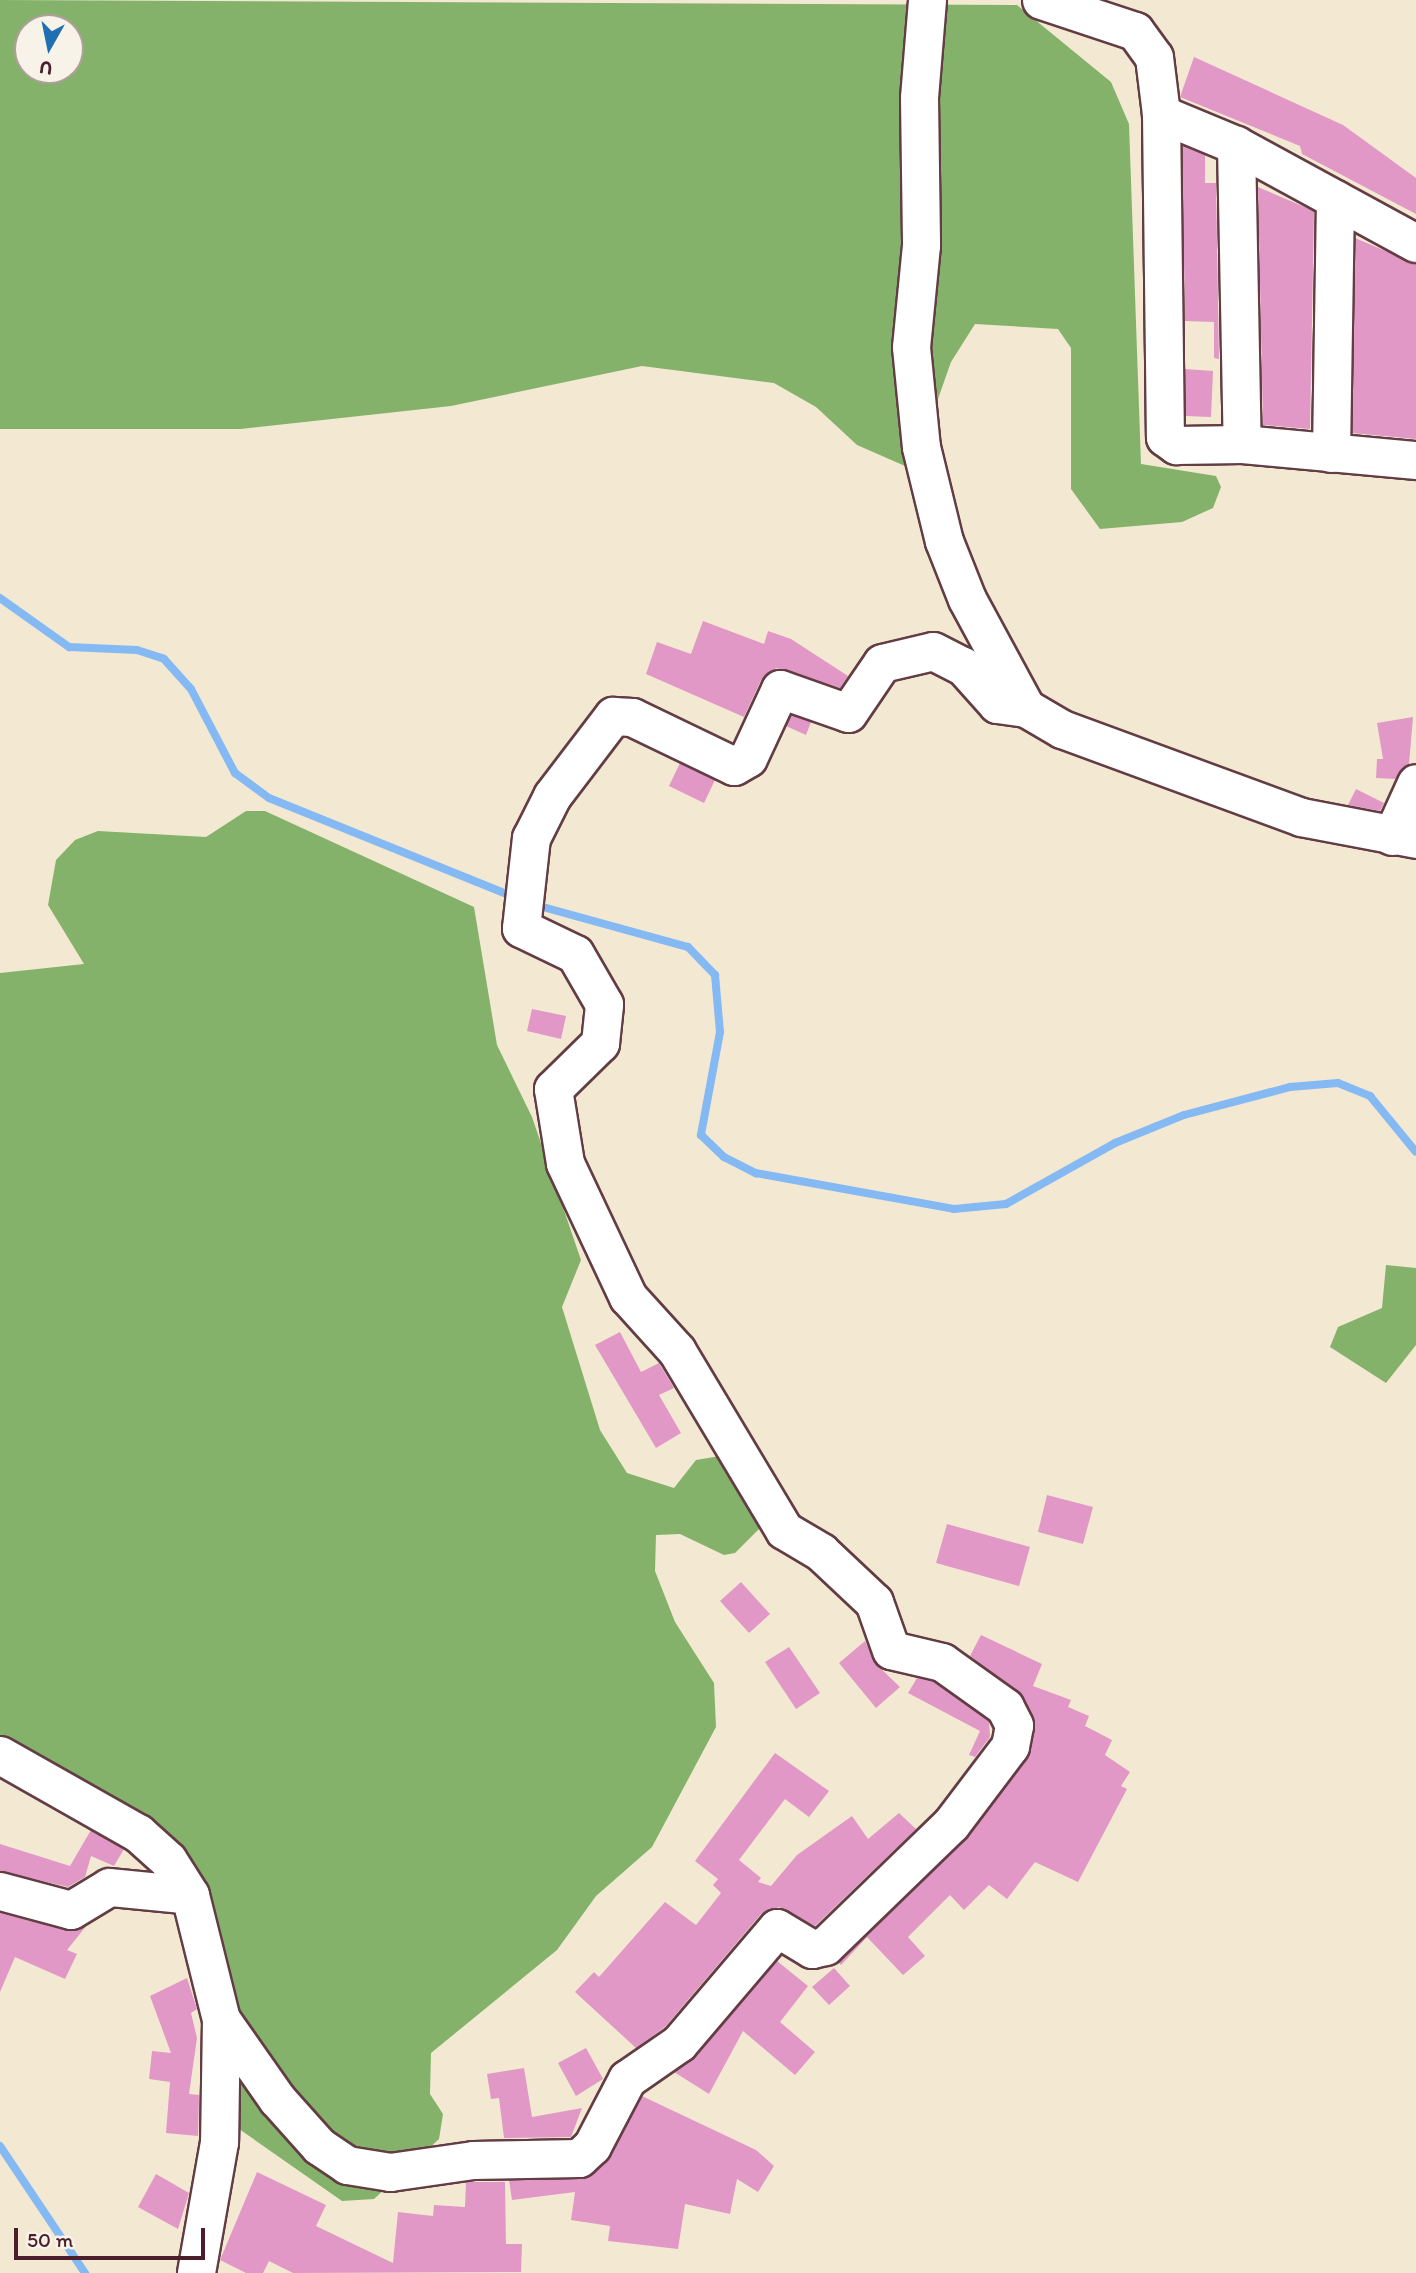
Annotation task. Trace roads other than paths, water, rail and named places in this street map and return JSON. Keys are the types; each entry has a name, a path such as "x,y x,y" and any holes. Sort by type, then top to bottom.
{"street":[{"path":"927,0 919,98 921,245 911,347 921,447 962,587 1026,708"},
{"path":"1041,0 1135,31 1154,58 1161,114 1160,425 1176,445 1242,444 1416,460"},
{"path":"1161,114 1236,145 1416,243"},
{"path":"1236,145 1242,444"},
{"path":"1331,453 1335,199"},
{"path":"221,2019 277,2099 319,2146 347,2165 390,2172 473,2160 579,2158 592,2146 627,2079 679,2043 778,1928 813,1949 825,1946 951,1824 1013,1736 1005,1707 947,1665 891,1650 874,1602 821,1552 784,1530 677,1350 628,1297 565,1163 553,1089 600,1043 604,1004 575,954 521,928 521,886 545,806 613,716 632,717 734,766 748,758 780,689 848,713 882,663 933,651 963,666 997,704 1026,708 1062,729 1301,817 1404,837 1416,783"},
{"path":"0,1755 138,1833 168,1860 191,1895 221,2019 219,2143 196,2273"},
{"path":"0,1891 71,1910 109,1887 191,1895"}],"waterway":[{"path":"0,598 69,647 137,650 164,659 191,689 235,773 269,798 514,897"},
{"path":"532,904 688,947 715,975 720,1032 701,1135 724,1157 756,1173 954,1209 1006,1204 1115,1143 1184,1115 1290,1087 1338,1083 1370,1096 1416,1152"},
{"path":"0,2146 85,2273"}]}
